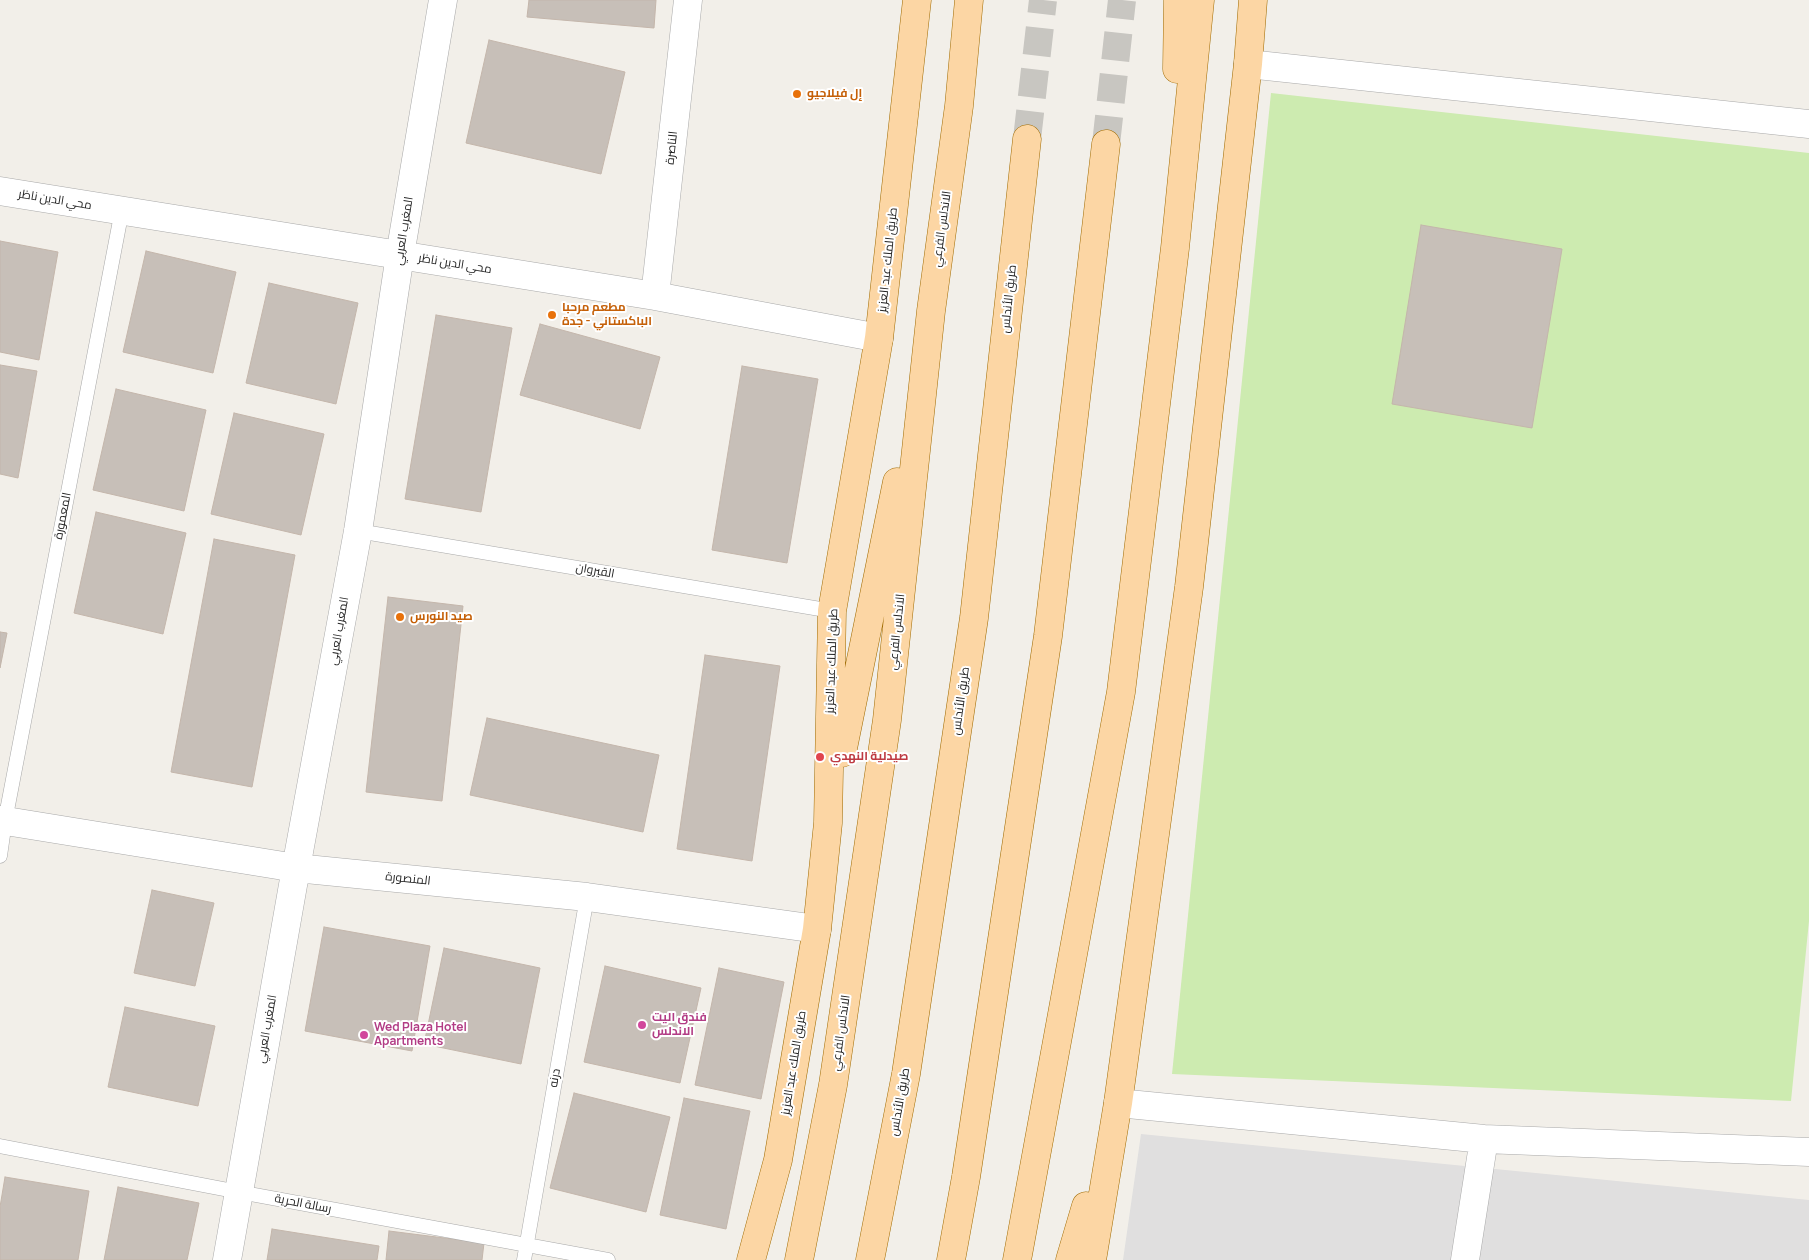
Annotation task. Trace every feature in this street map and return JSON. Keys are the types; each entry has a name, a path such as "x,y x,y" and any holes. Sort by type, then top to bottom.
{"main road":[{"name":"طريق الملك عبد العزيز","path":"751,1260 778,1160 817,929 828,823 832,612 879,338 917,0"},
{"name":"الاندلس الفرعي","path":"799,1260 833,1085 887,720 931,312 959,106 969,0"},
{"path":"959,106 988,0"},
{"path":"1175,248 1178,0"},
{"path":"1017,1260 1121,692 1175,248 1200,0"},
{"path":"1092,1260 1118,1103 1189,587 1248,64 1253,0"},
{"name":"طريق الأندلس","path":"870,1260 906,1074 974,618 1027,139"},
{"path":"951,1260 966,1177 1048,636 1106,144"},
{"path":"828,823 931,312"},
{"path":"1070,1260 1118,1103"},
{"path":"767,1260 778,1160"}],"street":[{"name":"المغرب العربي","path":"227,1260 358,531 400,255 443,0"},
{"name":"الناصرة","path":"656,296 688,0"},
{"path":"1248,64 1809,124"},
{"name":"محي الدين ناظر","path":"0,191 656,296 879,338"},
{"name":"المنصورة","path":"3,820 296,868 587,897 817,929"},
{"path":"1118,1103 1484,1139 1809,1152"},
{"path":"1465,1260 1484,1139"}],"lane":[{"name":"المعمورة","path":"0,856 3,820 122,210"},
{"name":"القيروان","path":"358,531 832,612"},
{"name":"درنه","path":"525,1253 587,897"},
{"name":"رسالة الحرية","path":"0,1146 239,1192 525,1253 608,1260"}],"shaded area":[{"path":"1141,1134 1809,1200 1809,1260 1123,1260"}],"green space":[{"path":"1271,93 1809,153 1809,921 1791,1101 1172,1074"}],"building":[{"path":"529,0 656,0 654,28 527,17"},
{"path":"489,40 625,72 601,174 466,143"},
{"path":"1421,225 1562,249 1532,428 1392,404"},
{"path":"0,241 58,252 39,360 0,352"},
{"path":"146,251 236,272 213,373 123,352"},
{"path":"269,283 358,303 336,404 246,383"},
{"path":"436,315 512,328 481,512 405,499"},
{"path":"540,324 660,357 640,429 520,395"},
{"path":"0,365 37,371 18,478 0,474"},
{"path":"742,366 818,379 787,563 712,550"},
{"path":"116,389 206,410 184,511 93,490"},
{"path":"234,413 324,434 301,535 211,514"},
{"path":"96,512 186,533 163,634 74,613"},
{"path":"214,539 295,555 252,787 171,772"},
{"path":"388,597 463,606 442,801 366,792"},
{"path":"0,632 7,633 0,668"},
{"path":"705,655 780,666 752,861 677,849"},
{"path":"487,718 659,755 643,832 470,795"},
{"path":"152,890 214,903 195,986 134,973"},
{"path":"324,927 430,946 412,1051 305,1031"},
{"path":"444,948 540,968 521,1064 424,1044"},
{"name":"فندق اليت الاندلس","path":"605,966 701,988 680,1083 584,1062"},
{"path":"719,968 784,982 761,1099 695,1085"},
{"path":"125,1007 215,1026 198,1106 108,1087"},
{"path":"574,1093 670,1117 646,1212 550,1188"},
{"path":"684,1098 750,1111 726,1229 660,1215"},
{"path":"5,1177 89,1191 78,1260 0,1260 0,1207"},
{"path":"118,1187 199,1203 187,1260 104,1260"},
{"path":"272,1229 379,1246 377,1260 267,1260"},
{"path":"389,1231 484,1243 482,1260 386,1260"}],"tunnel":[{"path":"1027,139 1043,0"},
{"path":"1106,144 1122,0"}],"place":[{"name":"إل فيلاجيو","path":"797,94"},
{"name":"مطعم مرحبا الباكستاني - جدة","path":"552,315"},
{"name":"صيد النورس","path":"400,617"},
{"name":"صيدلية النهدي","path":"820,757"},
{"name":"فندق اليت الاندلس","path":"642,1025"},
{"name":"Wed Plaza Hotel Apartments","path":"364,1035"}]}
